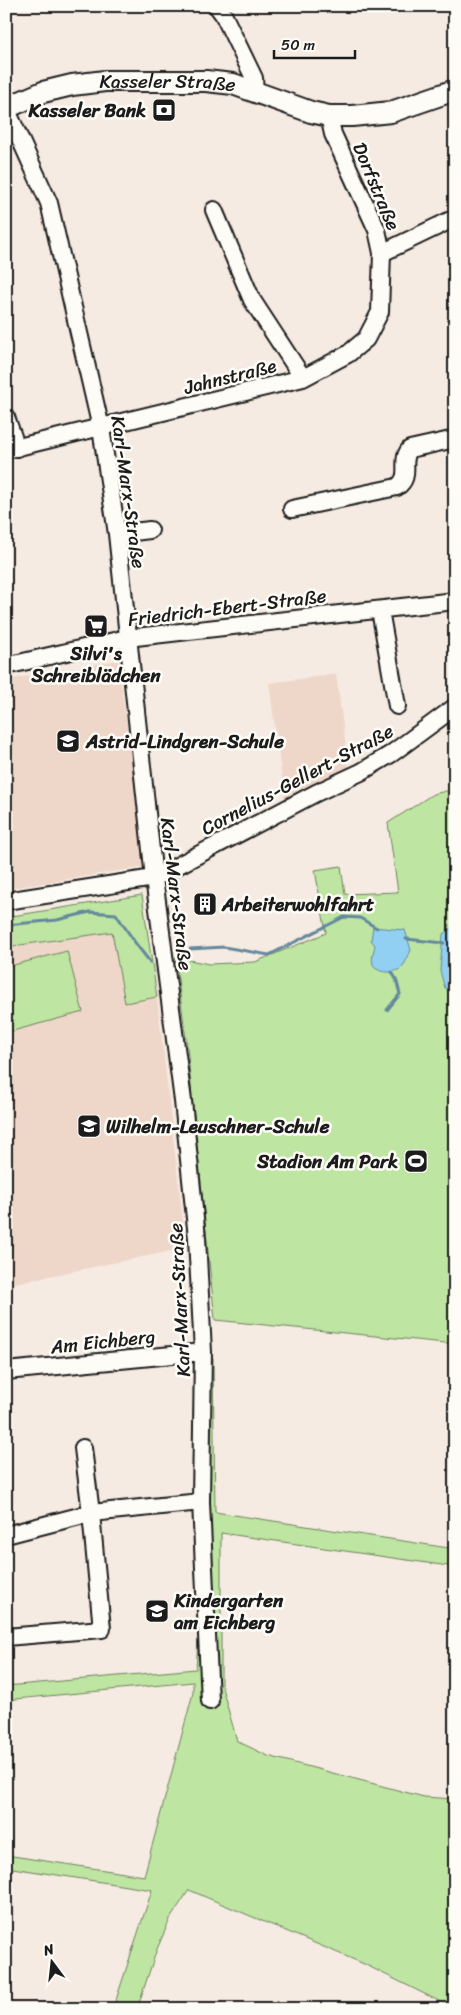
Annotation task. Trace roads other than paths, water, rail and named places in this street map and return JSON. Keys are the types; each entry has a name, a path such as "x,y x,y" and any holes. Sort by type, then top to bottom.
{"main road":[{"name":"Kasseler Straße","path":"6,108 43,92 72,85 105,81 206,80 233,84 311,112 329,116 391,112 455,90"}],"street":[{"path":"217,6 224,14 254,78 255,92"},
{"name":"Karl-Marx-Straße","path":"6,108 49,203 101,428 117,534 154,878 184,1112 199,1267 204,1352 201,1502 210,1701"},
{"name":"Dorfstraße","path":"329,116 333,134 377,230 382,253 455,218"},
{"path":"214,210 252,300 303,378"},
{"name":"Jahnstraße","path":"12,449 303,378 348,354 366,340 380,312 382,253"},
{"path":"6,416 12,449"},
{"path":"292,509 397,487 403,483 406,456 410,449 455,438"},
{"path":"117,534 150,530"},
{"name":"Friedrich-Ebert-Straße","path":"6,666 127,638 455,601"},
{"path":"380,610 397,706"},
{"name":"Cornelius-Gellert-Straße","path":"6,901 154,878 316,793 361,772 398,749 455,707"},
{"name":"Am Eichberg","path":"6,1371 204,1352"},
{"path":"6,1637 102,1629 92,1513 83,1448"},
{"path":"6,1535 92,1513 201,1502"}],"water":[{"path":"455,925 455,966 449,975 455,982 455,991 445,988 440,971 443,934"},
{"path":"373,927 405,930 411,950 404,964 398,970 386,972 378,970 373,964 372,957 375,945 371,940"}],"waterway":[{"path":"6,925 57,920 90,912 116,914 150,962"},
{"path":"190,949 224,947 269,955 344,917 360,918 377,928"},
{"path":"406,939 444,943"},
{"path":"387,1010 400,994 392,972"}],"place":[{"name":"Kasseler Bank","path":"164,110"},
{"name":"Silvi's Schreiblädchen","path":"96,626"},
{"name":"Astrid-Lindgren-Schule","path":"68,741"},
{"name":"Arbeiterwohlfahrt","path":"205,904"},
{"name":"Wilhelm-Leuschner-Schule","path":"89,1126"},
{"name":"Stadion Am Park","path":"416,1161"},
{"name":"Kindergarten am Eichberg","path":"157,1611"}]}
